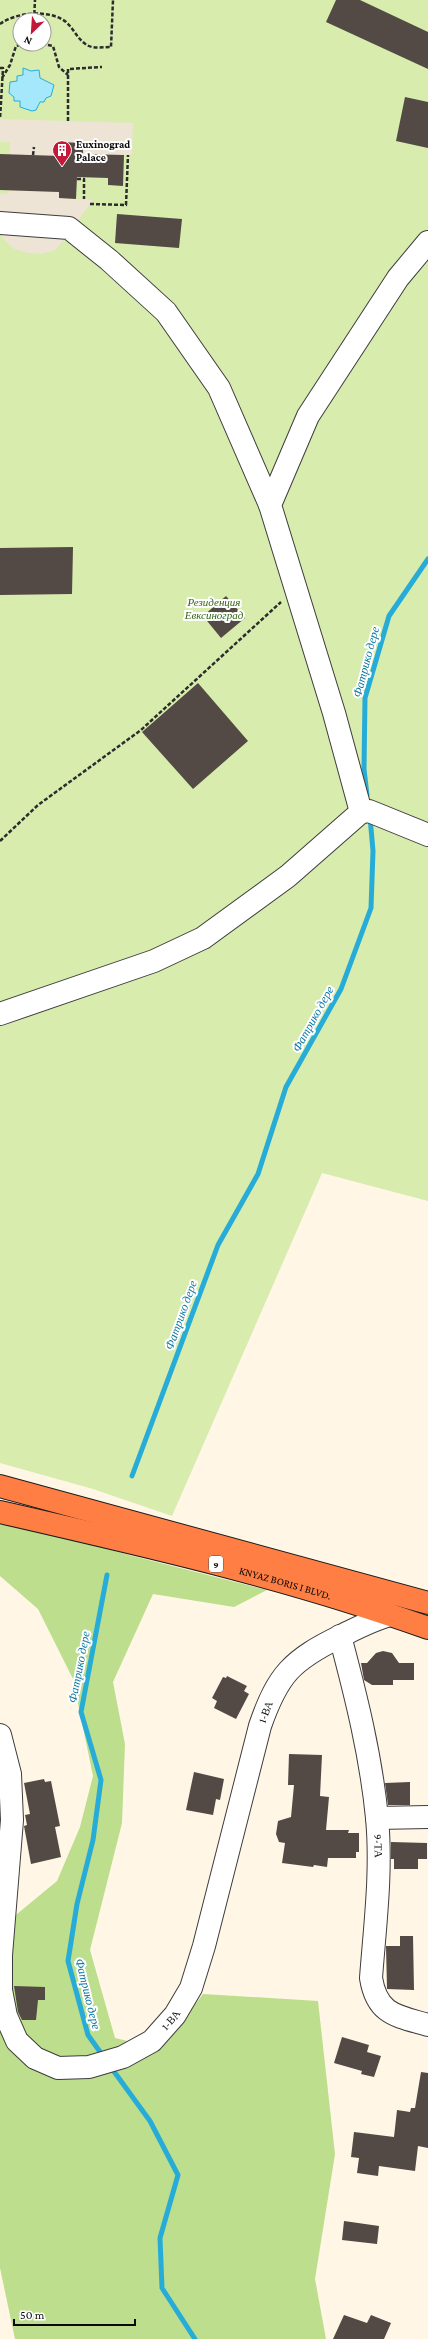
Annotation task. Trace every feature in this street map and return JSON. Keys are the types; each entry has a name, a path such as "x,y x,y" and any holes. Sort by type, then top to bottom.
{"highway":[{"name":"KNYAZ BORIS I BLVD.","path":"0,1486 282,1561 428,1603"},
{"name":"KNYAZ BORIS I BLVD.","path":"0,1512 149,1546 248,1572 428,1628"}],"street":[{"path":"0,223 69,228 109,260 166,312 219,388 270,504 334,713 360,812"},
{"path":"270,504 308,416 398,278 428,242"},
{"path":"0,1014 154,961 203,938 288,876 360,812 369,811 428,835"},
{"name":"1-ВА","path":"0,1735 3,1740 10,1774 12,1820 1,1955 1,1990 6,2016 17,2040 35,2058 58,2068 90,2067 123,2057 152,2041 176,2015 191,1988 204,1946 260,1726 270,1698 289,1668 301,1658 340,1636 373,1620 390,1615"},
{"name":"9-ТА","path":"340,1636 366,1738 377,1818 378,1874 371,1978 373,1994 383,2008 399,2017 428,2025"},
{"path":"377,1818 428,1817"}],"path":[{"path":"34,12 35,0"},
{"path":"52,15 61,19 89,46 111,47 112,0"},
{"path":"0,24 12,19"},
{"path":"52,46 59,67 68,76"},
{"path":"2,79 10,65 14,52"},
{"path":"68,121 68,69 102,67"},
{"path":"0,68 3,68 0,119"},
{"path":"33,156 34,147"},
{"path":"90,204 126,205 128,155"},
{"path":"77,179 84,180 84,199"},
{"path":"0,841 38,805 141,730 296,589"}],"green space":[{"name":"Резиденция Евксиноград","path":"0,0 428,0 428,1201 322,1173 172,1516 93,1489 0,1463"},
{"path":"0,1520 34,1527 129,1555 267,1590 234,1607 153,1594 113,1682 125,1744 122,1823 90,1950 115,2038 161,2049 203,1994 318,2001 335,2154 315,2279 326,2339 15,2339 0,2268 0,1913 11,1919 57,1881 80,1827 93,1776 73,1679 38,1609 0,1576"}],"shaded area":[{"path":"0,119 133,123 132,155 10,155 10,142 0,142"},
{"path":"9,190 59,192 59,198 93,200 56,250 41,254 28,253 14,249 3,239 0,227 0,194 8,194"}],"water":[{"path":"23,68 31,71 39,70 40,78 54,85 51,96 46,98 44,102 40,102 36,110 32,111 20,107 20,101 14,101 14,97 9,93 10,82 17,81 17,76 23,75"}],"building":[{"path":"336,0 360,0 428,32 428,69 326,22"},
{"path":"405,97 428,102 428,148 396,141"},
{"name":"Euxinograd Palace","path":"60,142 83,143 83,154 124,155 123,186 108,185 108,178 77,177 76,199 59,198 59,192 0,190 0,154 60,156"},
{"path":"117,214 182,219 179,248 115,243"},
{"path":"73,547 72,594 0,595 0,548"},
{"path":"226,596 245,618 221,638 203,616"},
{"path":"198,683 248,741 193,789 142,732"},
{"path":"383,1651 392,1653 399,1663 414,1663 414,1680 393,1680 393,1685 372,1685 364,1680 361,1663 367,1663 376,1653"},
{"path":"227,1676 247,1686 244,1691 249,1694 236,1719 214,1708 217,1701 212,1698 223,1677 226,1678"},
{"path":"289,1754 322,1755 320,1796 329,1797 326,1830 349,1830 348,1833 359,1833 359,1852 356,1852 356,1858 328,1858 327,1867 314,1865 313,1867 282,1863 285,1843 279,1842 276,1834 278,1821 291,1817 294,1785 288,1785"},
{"path":"194,1772 224,1779 220,1800 216,1799 213,1815 186,1810"},
{"path":"44,1779 45,1782 51,1781 60,1826 55,1827 61,1857 31,1864 24,1826 27,1825 25,1815 30,1814 24,1783"},
{"path":"410,1782 410,1805 388,1805 385,1783"},
{"path":"391,1842 427,1843 427,1859 418,1859 418,1869 394,1869 394,1859 391,1859"},
{"path":"400,1936 413,1936 414,1990 387,1989 386,1946 400,1946"},
{"path":"14,1986 45,1987 45,2000 38,2000 36,2020 22,2020 18,2012"},
{"path":"342,2037 369,2045 367,2052 381,2056 374,2077 361,2074 362,2071 334,2063"},
{"path":"421,2072 428,2073 428,2148 418,2146 415,2171 379,2166 378,2176 357,2173 359,2158 351,2157 354,2132 394,2137 397,2110 410,2112 411,2108 415,2108"},
{"path":"344,2221 379,2226 377,2244 342,2240"},
{"path":"344,2315 367,2323 371,2315 391,2323 384,2339 333,2339"}],"waterway":[{"name":"Фатрико дере","path":"367,795 364,769 365,698 389,616 428,559"},
{"name":"Фатрико дере","path":"132,1476 218,1245 258,1174 286,1087 341,989 371,908 373,851 370,817"},
{"name":"Фатрико дере","path":"103,2056 88,2035 68,1961 77,1904 93,1840 101,1780 81,1712 107,1575"},
{"name":"Фатрико дере","path":"110,2066 150,2121 178,2175 160,2238 162,2288 195,2339"}],"place":[{"name":"Euxinograd Palace","path":"62,167"}]}
